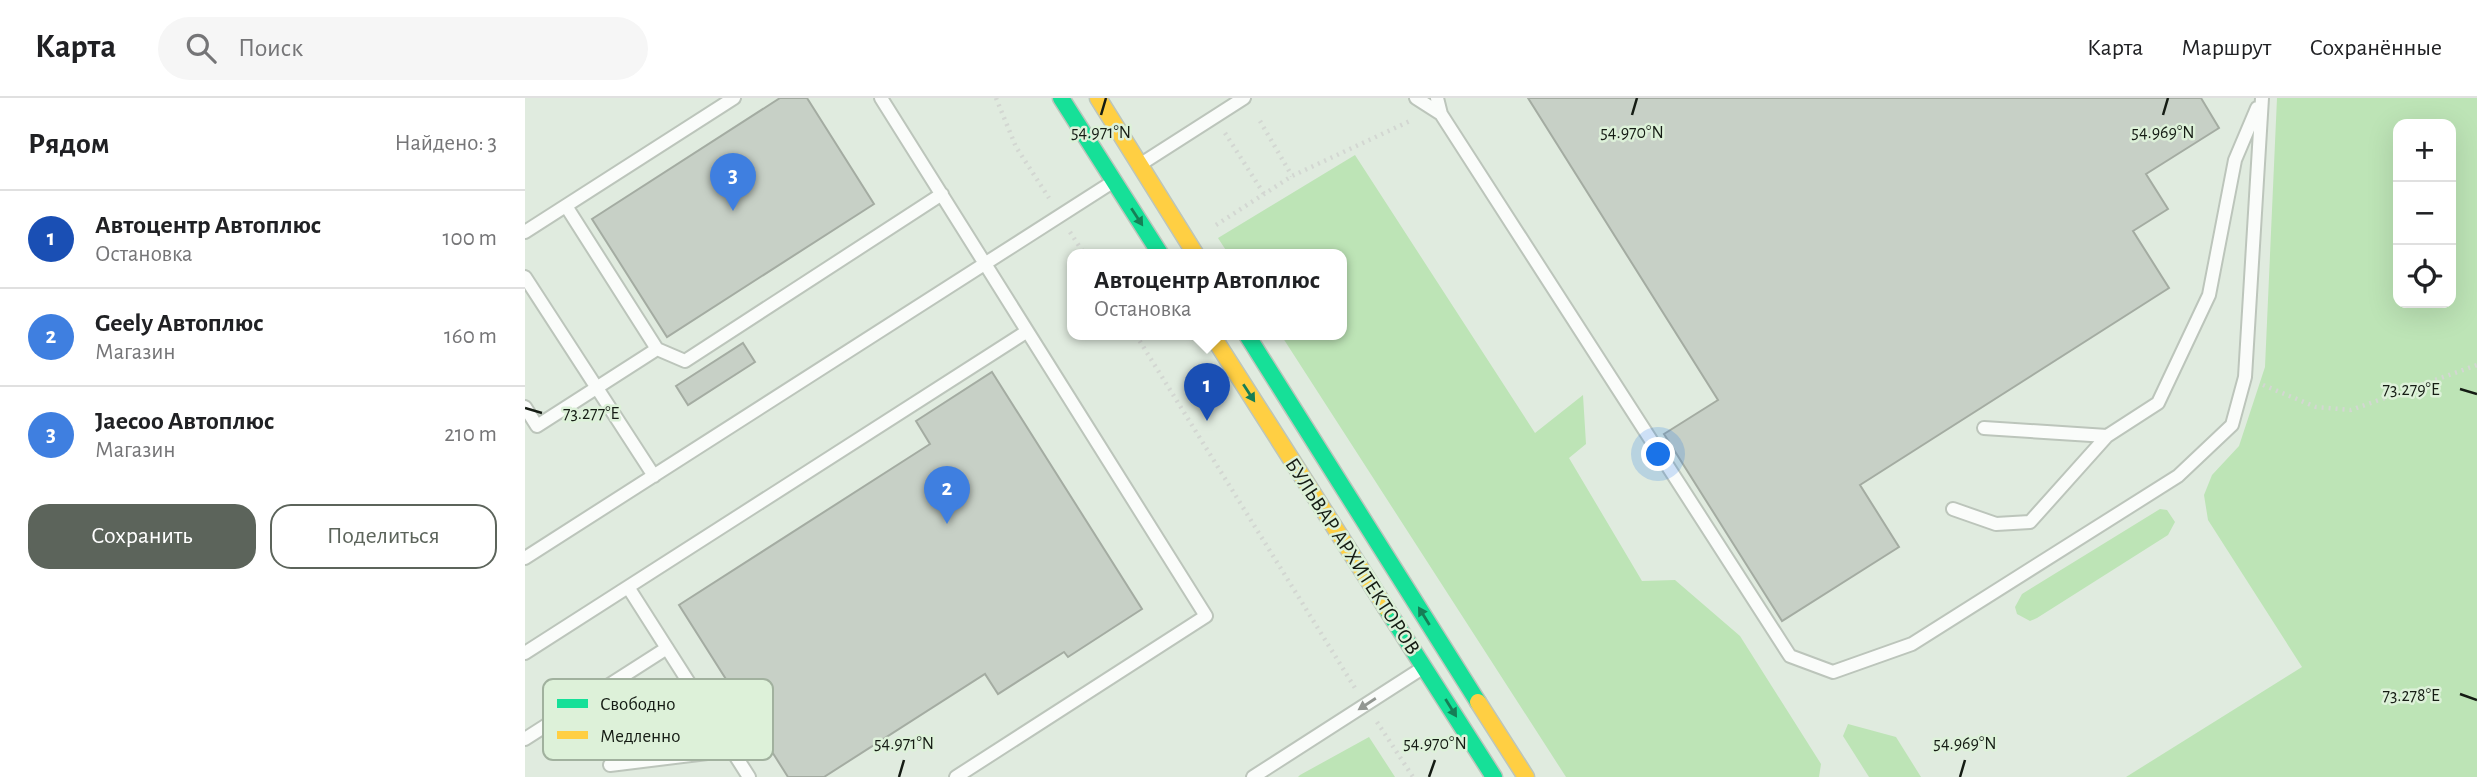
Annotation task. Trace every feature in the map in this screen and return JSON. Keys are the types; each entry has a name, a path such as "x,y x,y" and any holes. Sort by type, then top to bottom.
{"main road":[{"path":"1061,98 1192,249"},
{"path":"1098,98 1159,249"},
{"name":"БУЛЬВАР АРХИТЕКТОРОВ","path":"1215,340 1494,777"},
{"name":"БУЛЬВАР АРХИТЕКТОРОВ","path":"1250,340 1526,777"}],"lane":[{"path":"525,232 734,98"},
{"path":"881,98 986,264 1025,332 1206,616 956,777"},
{"path":"525,558 1244,98"},
{"path":"1416,98 1441,114"},
{"path":"1437,98 1441,114 1790,656 1833,672 1912,644 2178,476 2232,425 2245,377 2261,98"},
{"path":"1953,509 1996,524 2030,522 2107,436 2158,403 2186,349 2209,295 2235,160 2261,98"},
{"path":"566,206 657,349 685,361 942,194"},
{"path":"525,277 654,476"},
{"path":"525,653 1025,332"},
{"path":"525,407 537,426 657,349"},
{"path":"1984,428 2107,436"},
{"path":"628,587 687,679"},
{"path":"619,679 667,648"},
{"path":"1253,777 1424,667"},
{"path":"525,739 543,727"},
{"path":"610,765 651,760"},
{"path":"738,760 749,777"}],"path":[{"path":"996,98 1016,147"},
{"path":"1192,249 1292,176 1418,118 1441,114"},
{"path":"1215,117 1264,194"},
{"path":"1260,121 1292,176"},
{"path":"1139,340 1413,777"},
{"path":"2245,377 2316,407 2351,410 2477,365"}],"green space":[{"path":"2277,98 2477,98 2477,777 2126,777 2302,667 2208,520 2204,495 2212,475 2239,446 2265,367"},
{"path":"1355,155 1535,433 1583,395 1586,444 1569,458 1642,581 1675,580 1740,636 1821,764 1819,777 1566,777 1284,340 1347,340 1347,249 1225,249 1218,238"},
{"path":"2160,509 2167,510 2175,522 2168,535 2037,618 2030,621 2017,614 2015,607 2022,594"},
{"path":"1848,724 1896,737 1921,777 1869,777 1843,736"},
{"path":"1369,737 1395,777 1298,777 1300,775"}],"building":[{"path":"780,98 807,98 874,204 667,337 592,219"},
{"path":"1528,98 2201,98 2219,128 2146,174 2168,209 2133,231 2169,288 1860,485 1899,547 1782,621 1664,434 1718,400"},
{"path":"743,343 755,362 688,405 676,386"},
{"path":"992,372 1142,609 1068,657 1064,652 998,694 985,674 824,777 788,777 773,753 773,679 726,679 679,605 930,444 916,421"}],"traffic: fast":[{"path":"1061,98 1157,249"},
{"path":"1250,340 1478,702"},
{"path":"1386,608 1494,777"}],"traffic: slow":[{"path":"1098,98 1192,249"},
{"path":"1215,340 1386,608"},
{"path":"1478,702 1526,777"}],"place":[{"name":"Jaecoo Автоплюс","path":"733,211"},
{"name":"Автоцентр Автоплюс","path":"1207,421"},
{"name":"Geely Автоплюс","path":"947,524"}]}
